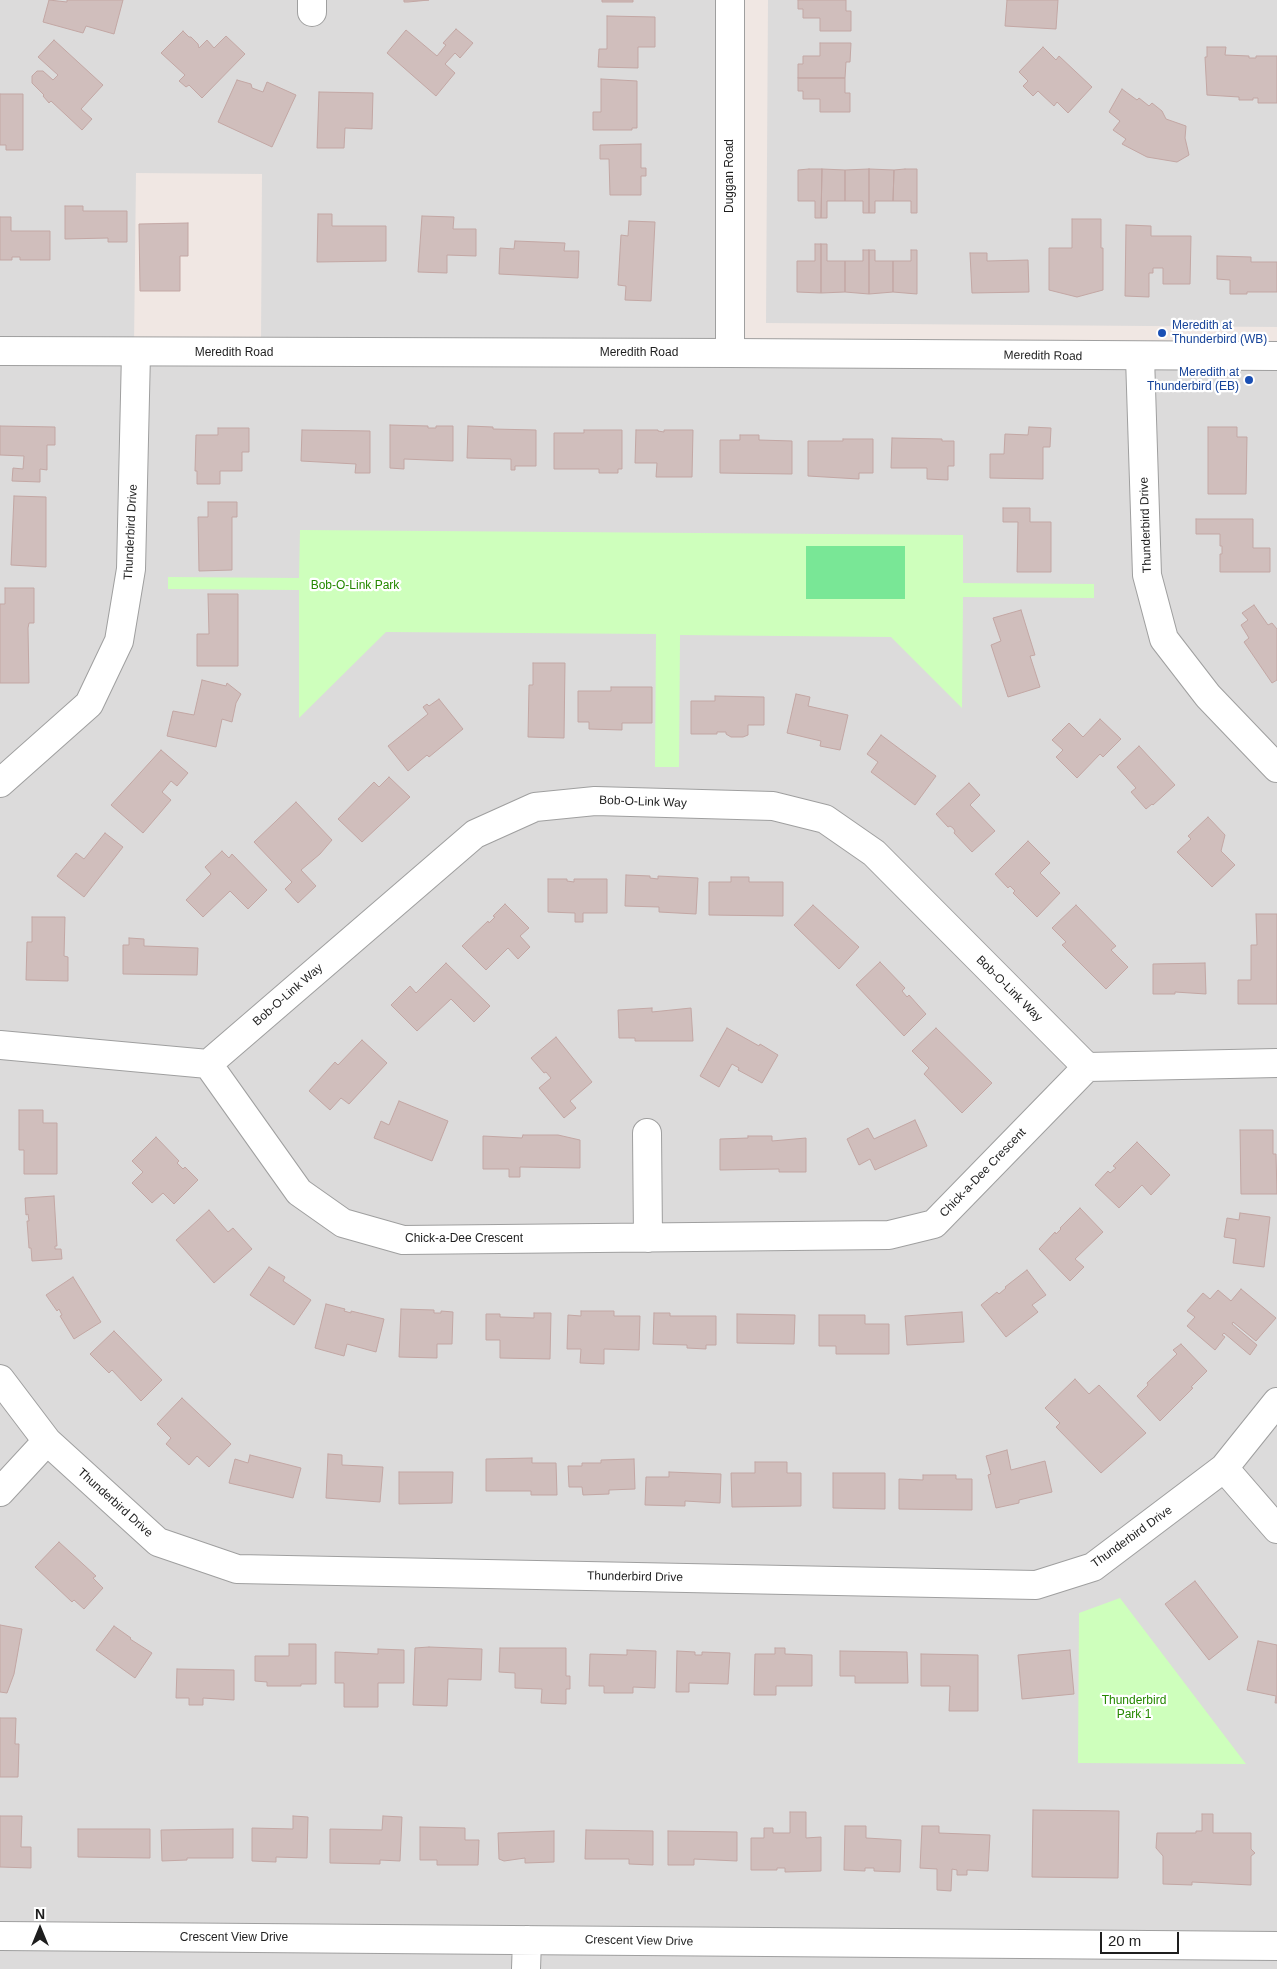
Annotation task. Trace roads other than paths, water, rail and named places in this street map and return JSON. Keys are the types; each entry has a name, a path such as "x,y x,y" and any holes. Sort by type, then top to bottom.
{"street":[{"name":"Duggan Road","path":"730,0 730,353"},
{"name":"Meredith Road","path":"0,351 136,353 730,353 1140,357 1277,356"},
{"name":"Thunderbird Drive","path":"0,783 89,704 119,641 132,569 136,353"},
{"name":"Thunderbird Drive","path":"1140,357 1147,575 1164,639 1208,696 1277,768"},
{"name":"Bob-O-Link Way","path":"208,1064 475,834 536,807 594,801 773,806 825,819 874,853 1087,1067"},
{"path":"0,1045 208,1064"},
{"path":"1087,1067 1277,1063"},
{"name":"Chick-a-Dee Crescent","path":"208,1064 299,1192 343,1223 403,1240 889,1236 934,1224 1087,1067"},
{"path":"647,1133 648,1238"},
{"name":"Thunderbird Drive","path":"0,1379 47,1441 158,1542 237,1569 1036,1585 1093,1567 1224,1468 1277,1402"},
{"path":"0,1492 47,1441"},
{"path":"1224,1468 1277,1529"},
{"name":"Crescent View Drive","path":"0,1936 1277,1946"},
{"path":"526,1969 527,1940"}],"place":[{"name":"Meredith at Thunderbird (WB)","path":"1162,333"},
{"name":"Meredith at Thunderbird (EB)","path":"1249,380"}],"park label":[{"name":"Bob-O-Link Park","path":"355,586"},
{"name":"Thunderbird Park 1","path":"1134,1708"}]}
